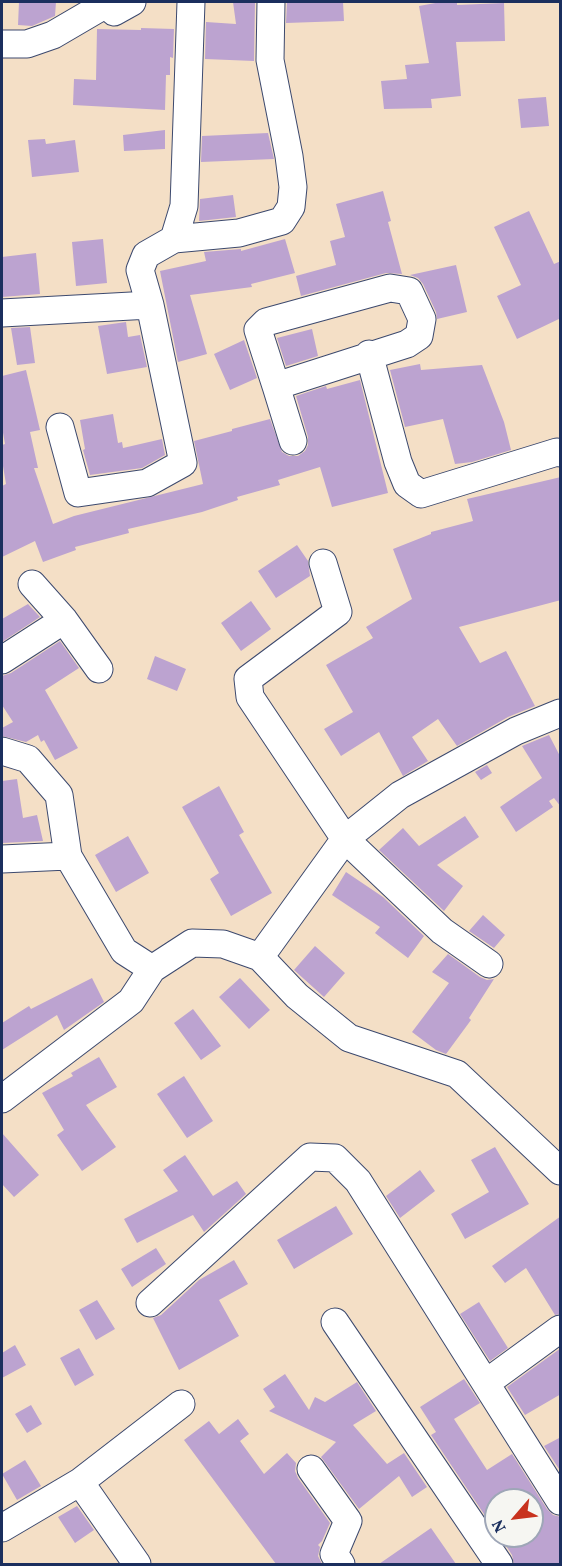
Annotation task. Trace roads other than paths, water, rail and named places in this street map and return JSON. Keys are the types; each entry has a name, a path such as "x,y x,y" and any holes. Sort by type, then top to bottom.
{"street":[{"path":"2,44 27,44 53,35 114,2"},
{"path":"174,239 184,206 191,2"},
{"path":"60,427 78,493 147,483 183,463 150,305 140,270 146,255 174,239 239,233 282,221 291,207 293,187 289,156 270,60 271,2"},
{"path":"276,386 369,354 407,344 419,336 422,319 409,291 390,288 266,322 258,330 293,441"},
{"path":"2,313 150,305"},
{"path":"369,354 398,462 407,484 421,495 556,452 561,453"},
{"path":"323,562 338,612 248,679 250,697 345,839 442,932 489,963"},
{"path":"32,584 64,620 99,669"},
{"path":"2,660 64,620"},
{"path":"260,957 345,839 400,795 516,731 561,713"},
{"path":"2,751 28,759 58,795 68,856 124,951 152,969"},
{"path":"2,859 68,856"},
{"path":"2,1099 131,1001 152,969 192,943 223,944 260,957 297,996 349,1038 457,1074 559,1167"},
{"path":"150,1303 310,1156 335,1158 358,1181 561,1501"},
{"path":"335,1322 499,1564"},
{"path":"486,1383 561,1329"},
{"path":"2,1528 80,1482 181,1404"},
{"path":"311,1469 348,1521 334,1554 341,1564"},
{"path":"80,1482 137,1564"}]}
